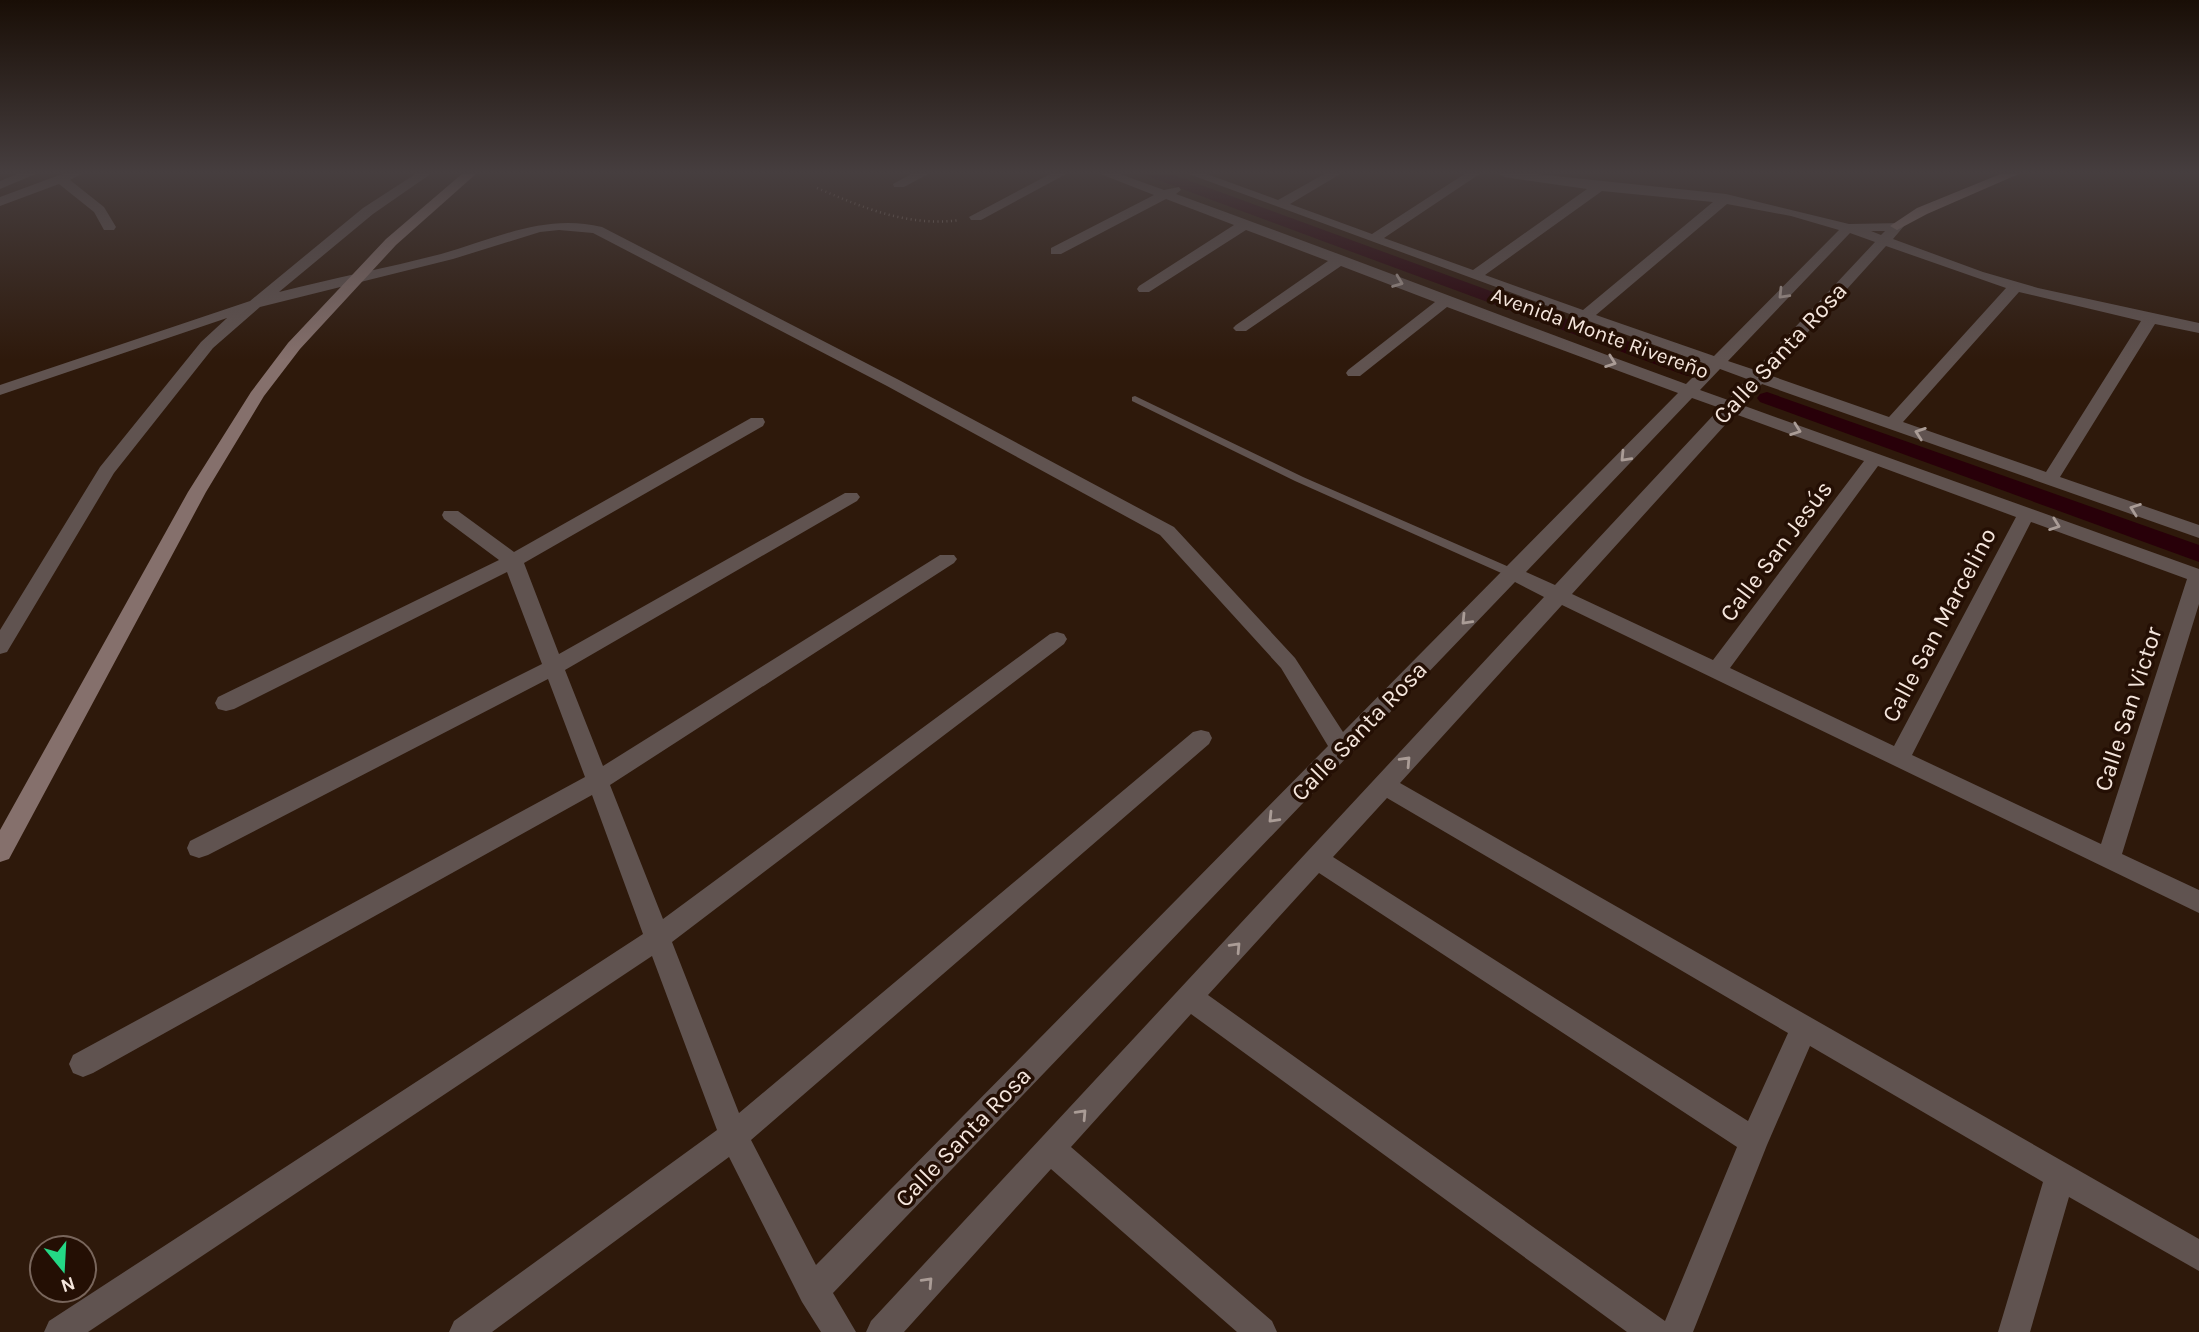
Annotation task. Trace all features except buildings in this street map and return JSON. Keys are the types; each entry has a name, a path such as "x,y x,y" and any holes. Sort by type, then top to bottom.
{"main road":[{"path":"0,852 220,450 294,346 399,235"}],"street":[{"path":"0,647 106,471 207,345 225,327 338,235"},
{"path":"0,390 253,305 450,256 518,235"},
{"path":"607,235 893,383 1167,531 1288,663 1341,748"},
{"path":"1056,251 1087,235"},
{"path":"1144,289 1228,235"},
{"name":"Avenida Monte Rivereño","path":"1278,235 1689,391 2199,576"},
{"name":"Avenida Monte Rivereño","path":"1364,235 2199,532"},
{"path":"1374,239 1380,235"},
{"path":"1475,276 1532,235"},
{"path":"1585,316 1682,235"},
{"name":"Calle Santa Rosa","path":"813,1291 1841,235"},
{"name":"Calle Santa Rosa","path":"882,1332 1889,235"},
{"path":"1896,235 2016,286 2088,306 2199,328"},
{"path":"1241,328 1340,260"},
{"path":"1892,424 2016,286"},
{"path":"1354,373 1446,301"},
{"path":"2050,480 2151,318"},
{"path":"226,703 513,561 757,422"},
{"name":"Calle San Jesús","path":"1716,671 1875,459"},
{"path":"199,848 554,667 851,498"},
{"path":"451,515 513,561 734,1136 813,1291 840,1332"},
{"name":"Calle San Marcelino","path":"1899,759 2026,515"},
{"path":"83,1065 597,781 947,559"},
{"path":"1512,573 2199,902"},
{"name":"Calle San Victor","path":"2108,859 2199,576"},
{"path":"60,1332 658,938 1057,639"},
{"path":"466,1332 734,1136 1201,738"},
{"path":"1384,785 2199,1256"},
{"path":"1316,859 1754,1141"},
{"path":"1189,997 1654,1332"},
{"path":"1677,1332 1754,1141 1805,1026"},
{"path":"1050,1149 1261,1332"},
{"path":"2014,1332 2060,1176"}],"lane":[{"path":"1135,399 1299,479 1512,573"}],"waterway":[{"path":"1322,235 1694,372"},
{"path":"1767,398 2199,554"}]}
